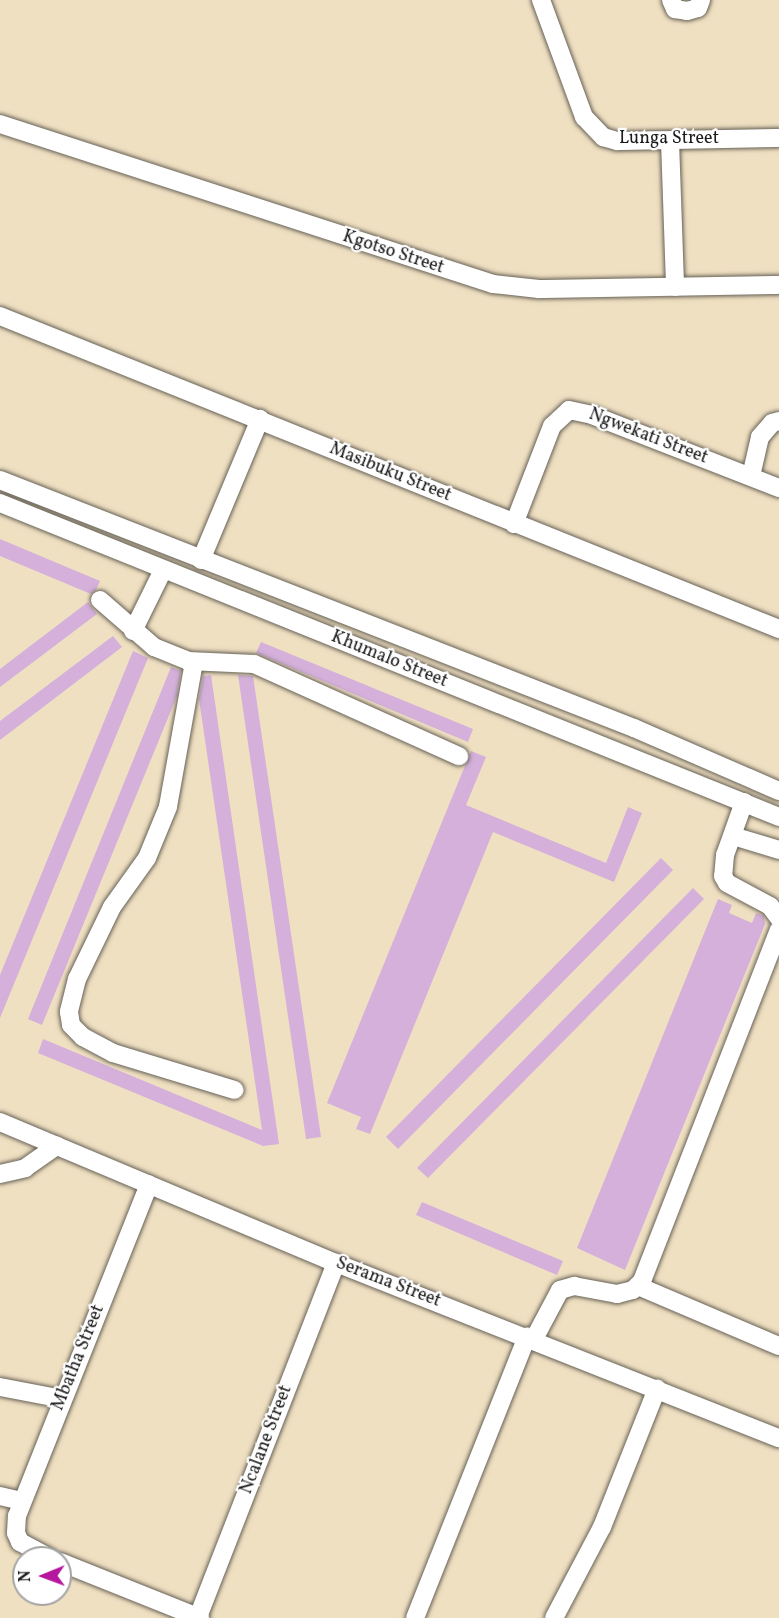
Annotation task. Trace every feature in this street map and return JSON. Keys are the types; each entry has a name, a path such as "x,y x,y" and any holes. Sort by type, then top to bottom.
{"street":[{"name":"Lunga Street","path":"541,0 584,117 594,130 617,141 779,138"},
{"path":"671,0 675,9 687,11 698,8 701,0"},
{"name":"Kgotso Street","path":"0,124 20,133 475,280 539,289 779,285"},
{"name":"Kgotso Street","path":"0,130 20,133"},
{"path":"670,141 675,287"},
{"name":"Masibuku Street","path":"0,316 779,630"},
{"name":"Ngwekati Street","path":"514,524 552,426 569,410 592,415 779,488"},
{"path":"201,560 260,419"},
{"path":"751,476 760,437 771,423 779,421"},
{"name":"Khumalo Street","path":"0,480 634,728 779,791"},
{"name":"Khumalo Street","path":"0,503 779,817"},
{"path":"93,542 137,535"},
{"path":"133,631 163,570"},
{"path":"100,600 154,648 194,662 254,664 459,756"},
{"path":"194,662 168,807 147,858 112,907 77,979 69,1012 71,1025 83,1036 113,1053 235,1090"},
{"path":"744,802 723,863 723,876 727,883 770,906 779,918"},
{"path":"733,836 779,850"},
{"path":"638,1286 779,930"},
{"name":"Serama Street","path":"0,1122 336,1263 531,1338 779,1438"},
{"path":"0,1174 26,1168 57,1146"},
{"name":"Mbatha Street","path":"8,1536 149,1184"},
{"name":"Ncalane Street","path":"72,1567 199,1618 336,1263"},
{"path":"415,1618 531,1338 560,1290 574,1286 617,1294 638,1286 779,1346"},
{"path":"0,1387 63,1400"},
{"path":"554,1618 602,1527 657,1389"},
{"path":"0,1496 22,1501"},
{"path":"8,1536 23,1546"}],"building":[{"path":"0,539 100,581 96,590 91,594 0,556"},
{"path":"88,602 97,614 0,687 0,669"},
{"path":"113,636 122,647 0,740 0,721"},
{"path":"261,642 473,729 468,742 256,653"},
{"path":"133,651 148,658 0,1018 0,975"},
{"path":"171,667 181,671 177,696 42,1025 28,1019"},
{"path":"211,675 279,1144 263,1146 38,1053 43,1039 262,1130 199,699 203,676"},
{"path":"238,675 253,676 321,1137 306,1139"},
{"path":"471,751 486,757 466,805 606,863 628,807 642,813 614,882 493,832 370,1134 356,1129 361,1117 327,1103"},
{"path":"661,858 673,870 398,1149 386,1137"},
{"path":"693,888 704,899 428,1178 417,1168"},
{"path":"718,899 732,905 729,913 752,923 756,913 764,916 765,924 625,1270 577,1248"},
{"path":"422,1202 563,1261 557,1275 416,1215"}]}
